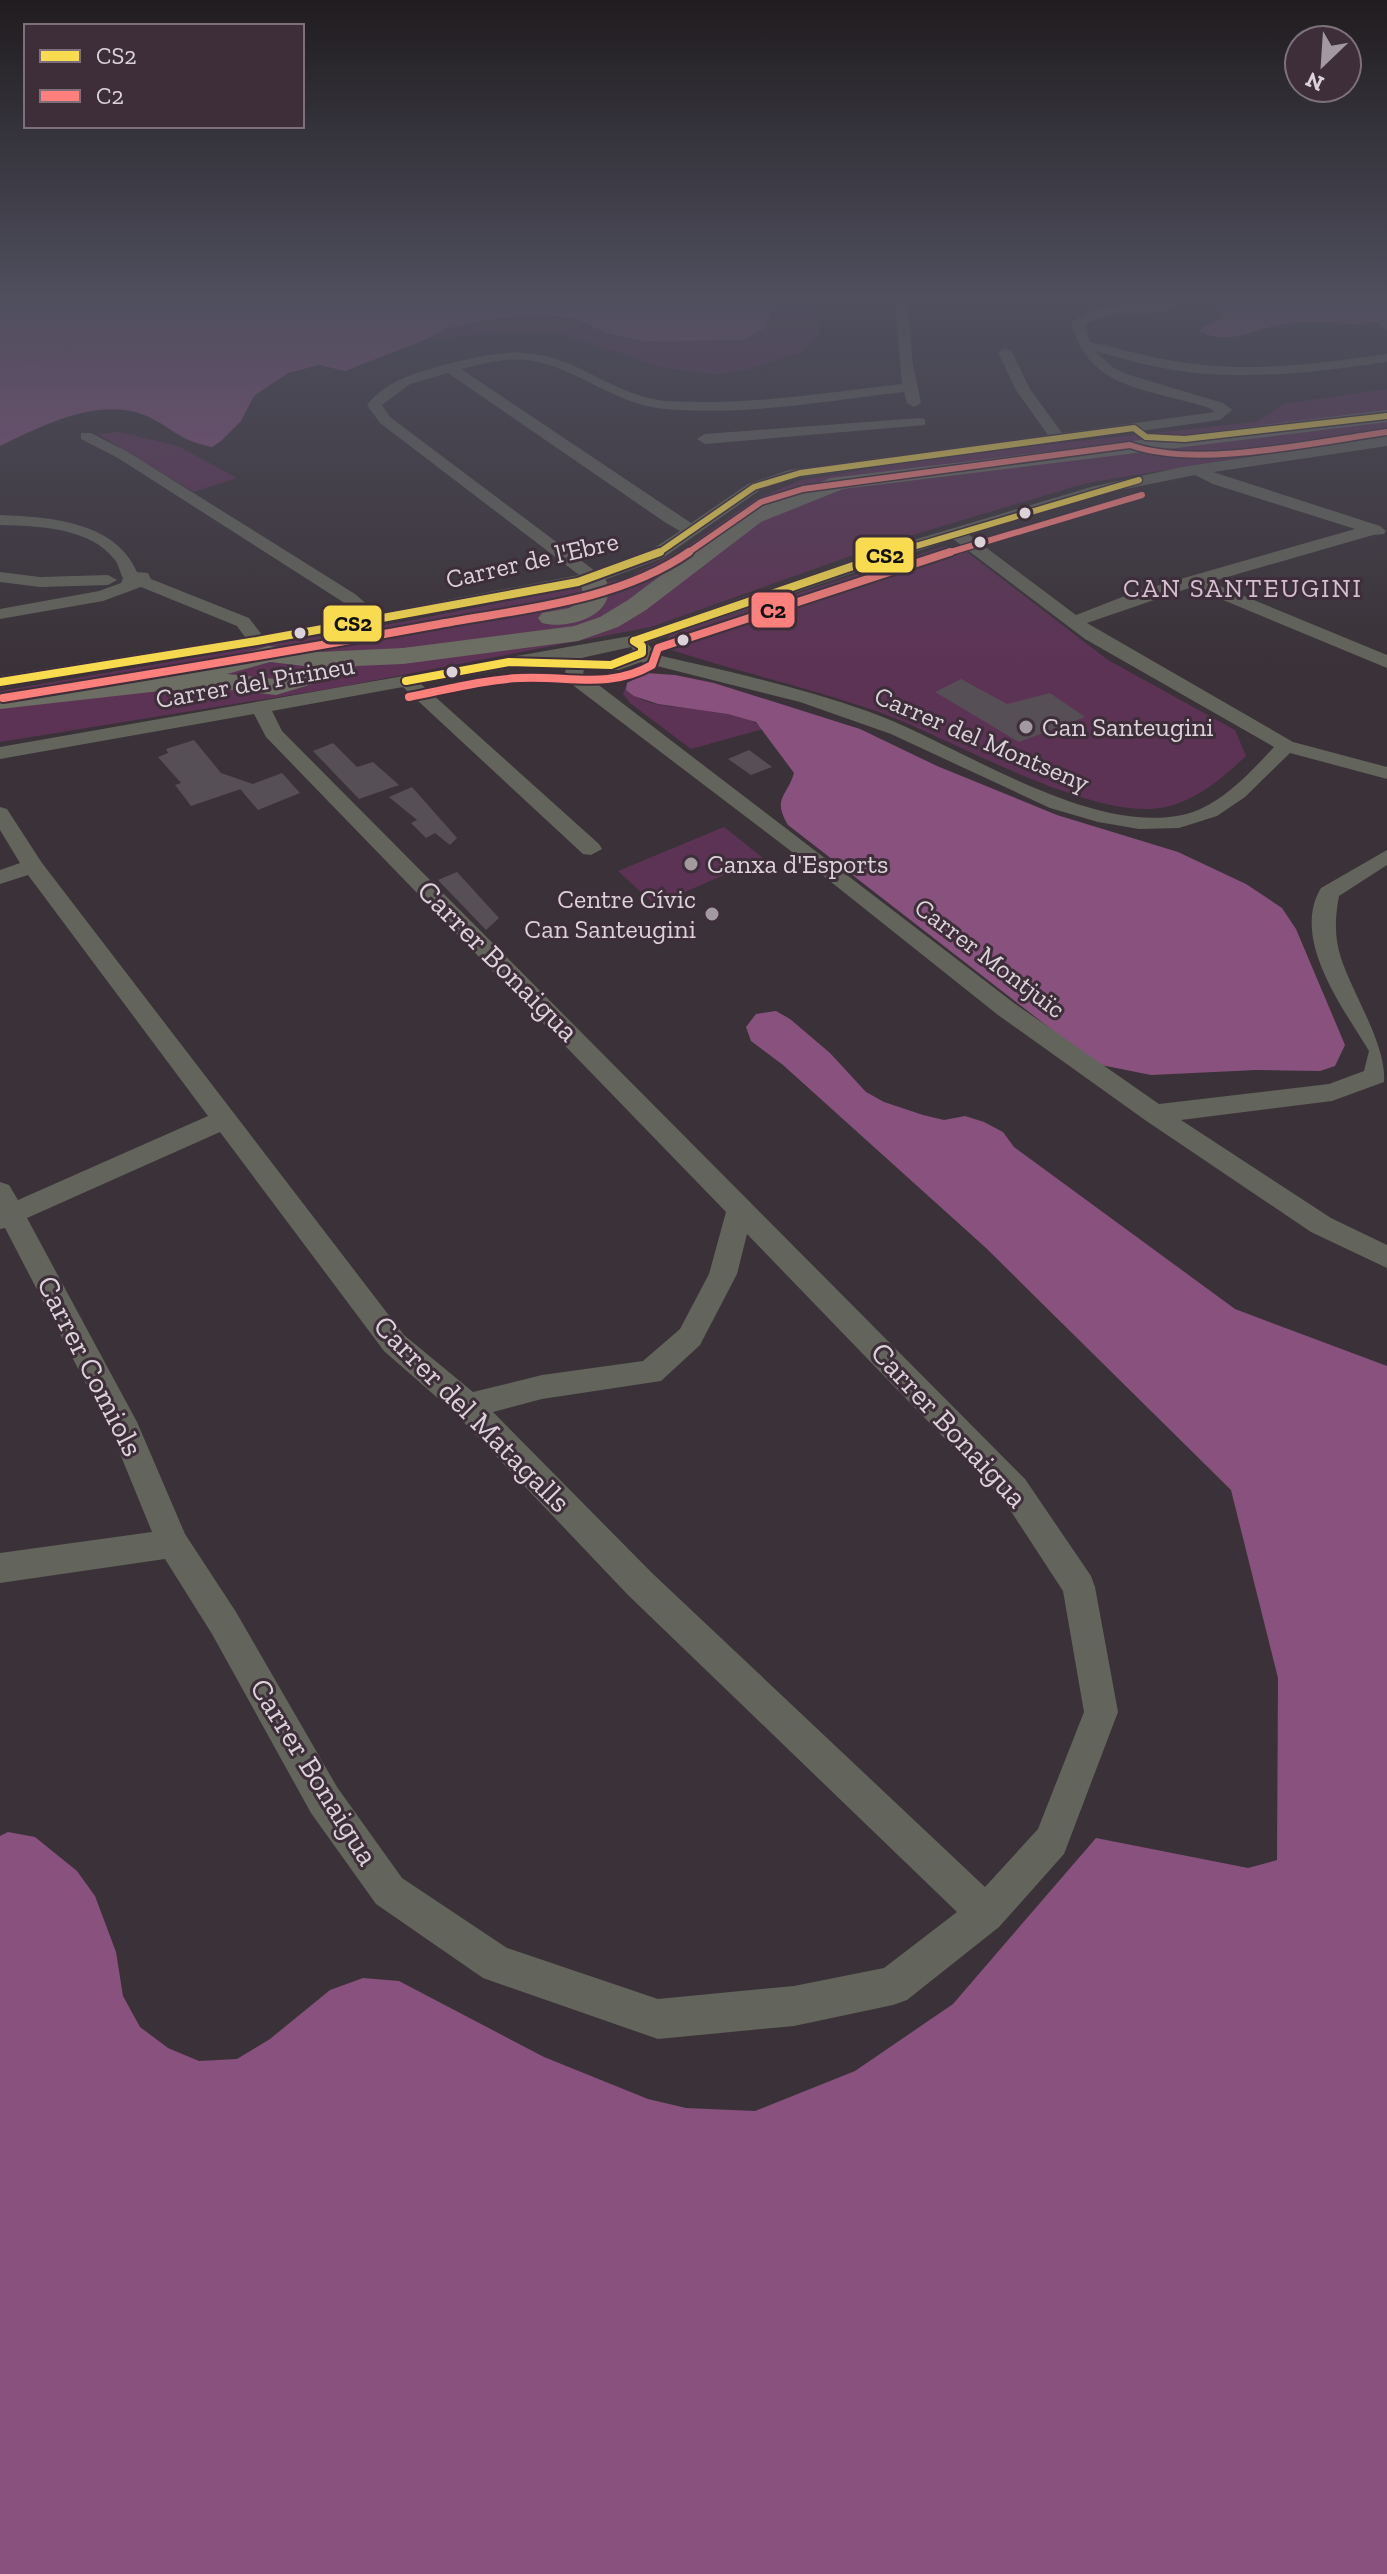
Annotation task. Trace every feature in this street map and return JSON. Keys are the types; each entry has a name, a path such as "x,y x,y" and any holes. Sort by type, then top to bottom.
{"main road":[{"path":"1072,459 1127,440 1192,442 1349,421"},
{"path":"350,658 405,668 600,626 637,605 753,517 839,483 1127,440 1192,442 1387,422"},
{"path":"818,490 1139,449 1127,440"},
{"path":"1127,440 1146,458 1183,472"},
{"path":"1183,472 1170,463 1169,456 1192,442"},
{"path":"0,701 169,682 231,682 256,674 276,687 302,668 576,613 596,600 593,578"},
{"path":"302,668 405,668 446,661 467,671"},
{"path":"0,709 94,689"}],"street":[{"path":"386,421 593,578"},
{"path":"528,421 672,520 693,531"},
{"path":"705,439 926,439 920,421"},
{"path":"1046,421 1058,438"},
{"name":"Carrer de l'Ebre","path":"0,682 256,674 365,622 593,578 642,561 693,531 754,487 776,479 926,439 1127,440 1199,421"},
{"path":"86,436 123,455 349,598 363,610 365,622"},
{"path":"467,671 576,657 593,667 956,533 1097,490 1183,472 1383,444"},
{"path":"1183,472 1380,531"},
{"path":"0,520 48,523 88,535 118,554 135,581"},
{"path":"1076,621 1141,596 1380,531"},
{"path":"956,533 1091,635 1286,746 1387,773"},
{"path":"0,577 40,582 135,581"},
{"path":"0,614 103,596 135,581"},
{"name":"Carrer Bonaigua","path":"135,581 243,622 273,733 741,1207 1014,1489 1079,1587 1101,1712 1051,1841 986,1914 893,1986 794,2006 658,2019 497,1964 389,1891 324,1800 224,1623 173,1543"},
{"path":"1194,581 1387,662"},
{"path":"626,714 613,694 612,685 616,673 633,653"},
{"name":"Carrer del Montseny","path":"633,653 863,716 1076,809 1141,823 1181,821 1215,807 1241,789 1286,746"},
{"name":"Carrer Montjuïc","path":"576,657 574,674 581,682 1006,1009 1154,1114 1321,1225 1387,1257"},
{"path":"405,668 591,849"},
{"name":"Carrer del Pirineu","path":"0,753 210,717 256,674 405,668"},
{"path":"209,689 210,717"},
{"name":"Carrer del Matagalls","path":"0,813 33,866 394,1343 468,1406 640,1584 986,1914"},
{"path":"1154,1114 1332,1092 1375,1076 1381,1051 1332,971 1326,953 1322,914 1329,893 1387,856"},
{"path":"0,877 33,866"},
{"path":"4,1208 225,1119"},
{"path":"468,1406 542,1387 651,1372 690,1337 723,1274 741,1207"},
{"name":"Carrer Comiols","path":"4,1208 126,1431 173,1543"},
{"path":"0,1568 173,1543"}],"shaded area":[{"path":"0,421 57,421 34,430 0,446"},
{"path":"157,421 241,421 212,447 183,437"},
{"path":"1387,421 1387,434 1087,483 899,539 651,627 340,687 0,742 0,691 402,622 626,578 685,548 754,500 801,480 967,453 1256,422"},
{"path":"119,432 178,446 237,478 194,492 98,434"},
{"path":"945,546 963,549 1108,660 1235,730 1246,756 1209,787 1177,804 1135,809 1099,802 1019,774 873,710 668,649 664,642 671,634"},
{"path":"646,673 714,683 860,729 937,766 1057,815 1178,852 1246,884 1282,908 1296,929 1345,1045 1335,1066 1320,1071 1256,1070 1151,1075 1096,1064 788,825 781,803 794,773 756,722 728,714 658,704 626,690 627,683"},
{"path":"627,683 626,690 648,702 740,716 763,729 691,749 630,703 623,694"},
{"name":"Canxa d'Esports","path":"724,827 763,858 655,905 618,871"},
{"path":"776,1011 830,1053 866,1092 884,1102 944,1120 965,1116 1003,1132 1014,1147 1235,1309 1387,1366 1387,2574 0,2574 0,1836 8,1832 35,1837 77,1871 95,1896 116,1952 123,1996 140,2027 168,2048 199,2061 237,2059 270,2039 330,1990 363,1978 399,1981 544,2057 648,2099 686,2108 755,2111 855,2071 953,2004 1096,1838 1248,1868 1277,1860 1278,1678 1231,1490 986,1248 783,1065 751,1041 746,1027 756,1014"}],"building":[{"name":"Can Santeugini","path":"961,679 1007,704 1050,693 1085,717 1019,742 935,692"},
{"path":"194,740 221,773 253,784 282,773 300,793 258,810 240,789 191,806 175,785 181,783 158,757 168,753 166,749"},
{"path":"333,743 357,767 373,762 399,785 359,799 313,751"},
{"path":"749,750 772,767 751,775 728,759"},
{"path":"412,787 457,838 450,845 435,833 426,838 411,823 417,820 389,797"},
{"path":"457,872 499,918 486,930 438,880"}],"transit line":[{"name":"CS2","path":"0,682 257,641 578,582 657,554 754,487 800,473 1134,428 1146,437 1185,439 1342,421"},
{"name":"C2","path":"3,698 260,657 582,597 664,569 761,502 803,489 1130,445 1148,452 1213,453 1387,432"},
{"name":"CS2","path":"634,641 903,549 1139,480"},
{"name":"C2","path":"409,697 519,678 621,679 652,665 658,648 1023,528 1142,495"},
{"name":"CS2","path":"406,681 509,662 611,665 642,653 642,646 634,641"}],"place":[{"name":"Can Santeugini","path":"1026,727"},
{"name":"Canxa d'Esports","path":"691,864"},
{"name":"Centre Cívic Can Santeugini","path":"712,914"}],"district":[{"name":"CAN SANTEUGINI","path":"1243,588"}]}
